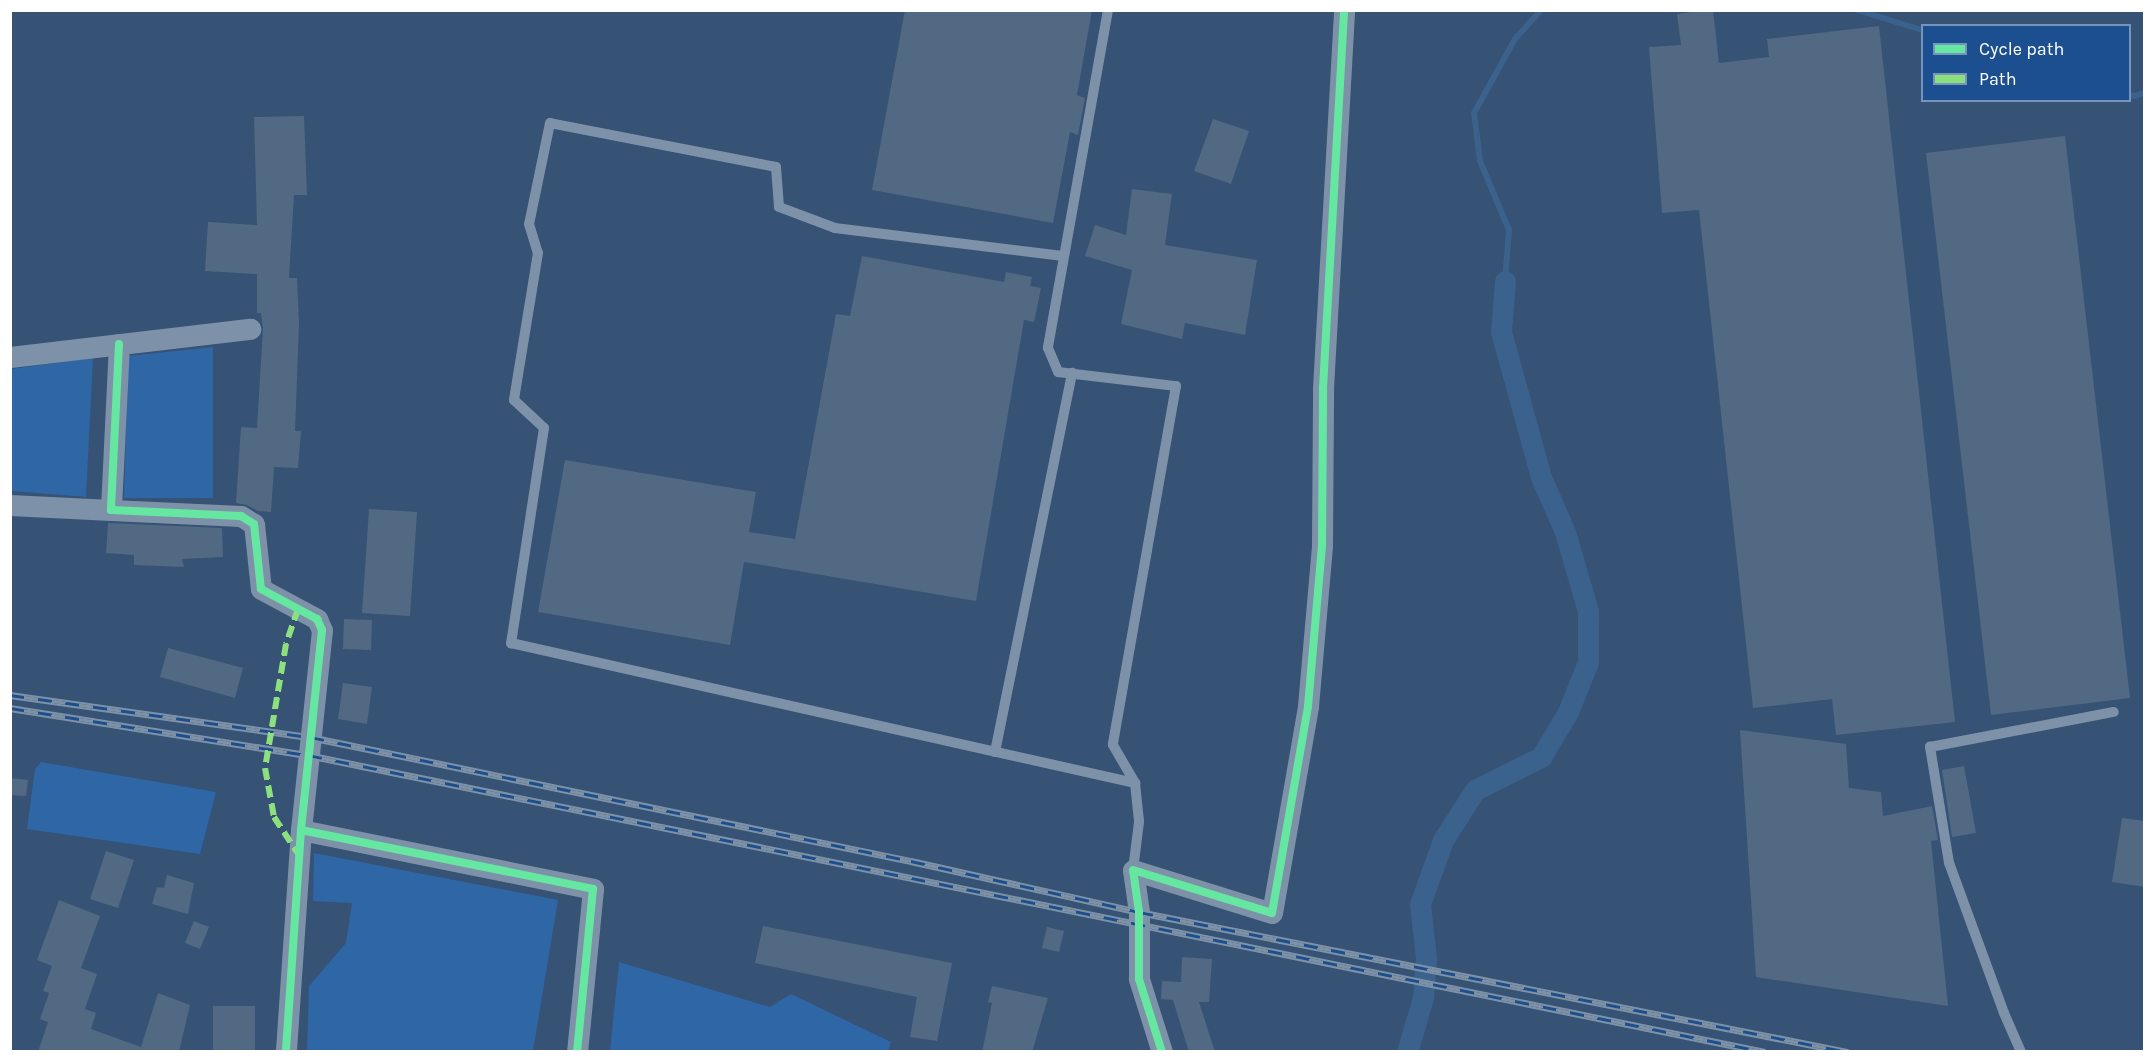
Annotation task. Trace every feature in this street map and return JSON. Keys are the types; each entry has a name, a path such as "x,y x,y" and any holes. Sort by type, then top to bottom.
{"street":[{"path":"1162,1052 1140,979 1138,912 1133,870 1272,913 1308,706 1321,556 1323,387 1344,10"},
{"path":"10,357 250,329"},
{"path":"111,510 119,344"},
{"path":"10,505 241,516 254,524 261,590 317,619 322,630 301,830 286,1052"},
{"path":"301,830 592,890 577,1052"}],"lane":[{"path":"1108,10 1048,348 1058,372 1176,386 1113,745 1135,783 1138,822 1133,870"},
{"path":"1063,256 835,228 779,207 776,167 550,123 529,224 538,253 513,400 544,428 511,643 1135,783"},
{"path":"995,752 1072,374"},
{"path":"2021,1052 2004,1013 1949,863 1930,747 2114,712"}],"shaded area":[{"path":"213,347 213,498 124,498 128,356"},
{"path":"93,358 86,497 11,491 11,369"},
{"path":"41,762 216,792 200,854 27,829 35,769"},
{"path":"314,853 558,900 533,1051 307,1051 309,986 346,943 352,903 313,901"},
{"path":"619,962 770,1007 791,994 891,1042 888,1052 610,1051"}],"building":[{"path":"905,10 1092,10 1077,95 1085,98 1078,135 1070,132 1053,223 872,190"},
{"path":"1713,10 1719,63 1769,57 1767,39 1879,26 1955,722 1836,735 1832,699 1753,708 1699,210 1662,213 1649,47 1681,45 1677,14"},
{"path":"304,116 307,195 294,195 289,278 297,278 299,323 295,431 301,431 298,468 274,467 271,512 258,511 247,505 236,503 241,427 257,428 263,328 261,313 257,313 257,274 205,271 208,222 257,225 254,117"},
{"path":"1213,119 1249,131 1231,184 1194,171"},
{"path":"2065,136 2130,698 1991,715 1926,153"},
{"path":"1132,189 1172,194 1165,245 1257,260 1245,335 1185,323 1182,339 1121,324 1132,270 1085,256 1095,225 1126,235"},
{"path":"862,256 1004,282 1006,272 1032,277 1030,286 1041,288 1034,322 1024,320 976,601 744,562 730,645 538,612 565,460 756,492 749,532 795,539 836,314 850,316"},
{"path":"369,509 417,512 410,616 362,613"},
{"path":"108,523 222,528 223,557 182,559 184,567 134,565 134,555 106,553"},
{"path":"344,619 372,620 371,650 343,649"},
{"path":"168,648 243,668 235,698 160,677"},
{"path":"343,683 372,687 367,724 338,719"},
{"path":"1740,730 1846,744 1849,788 1881,792 1883,816 1932,806 1938,840 1931,841 1948,1006 1756,977"},
{"path":"1964,766 1976,833 1952,837 1942,770"},
{"path":"10,778 28,780 26,796 10,795"},
{"path":"2122,818 2145,821 2145,887 2112,882"},
{"path":"106,851 134,860 118,908 90,899"},
{"path":"167,875 194,883 188,914 152,904 157,887 164,888"},
{"path":"59,900 100,916 81,968 97,974 85,1009 96,1013 91,1029 141,1047 158,993 190,1005 179,1052 38,1052 48,1022 40,1019 49,993 43,991 52,966 37,960"},
{"path":"194,921 209,927 200,949 185,943"},
{"path":"763,926 952,963 937,1041 910,1037 917,997 755,963"},
{"path":"1047,927 1064,931 1059,952 1042,948"},
{"path":"1182,957 1212,959 1209,1002 1199,1002 1215,1052 1189,1052 1173,1000 1161,999 1162,981 1181,982"},
{"path":"992,986 1048,998 1032,1052 982,1052 992,1003 988,1002"},
{"path":"213,1006 255,1006 255,1052 213,1052"}],"waterway":[{"path":"1505,281 1509,230 1480,161 1474,113 1515,39 1541,10"},
{"path":"1857,10 1921,30"},
{"path":"2131,95 2144,93"},
{"path":"1407,1052 1423,998 1426,958 1420,904 1443,840 1475,790 1541,757 1568,712 1588,662 1588,611 1565,532 1541,477 1501,332 1505,281"}],"railway":[{"path":"10,695 310,737 911,861 1139,912 1848,1052"},
{"path":"10,708 308,755 1765,1052"}],"marked path":[{"path":"298,609 286,644 265,768 274,817 299,855"}],"cycle path":[{"path":"1162,1052 1139,979 1139,912 1133,870 1272,913 1308,706 1322,545 1323,388 1344,10"},
{"path":"119,344 111,510 241,516 254,524 261,589 317,619 322,630 301,830 286,1052"},
{"path":"301,830 593,889 577,1052"}]}
